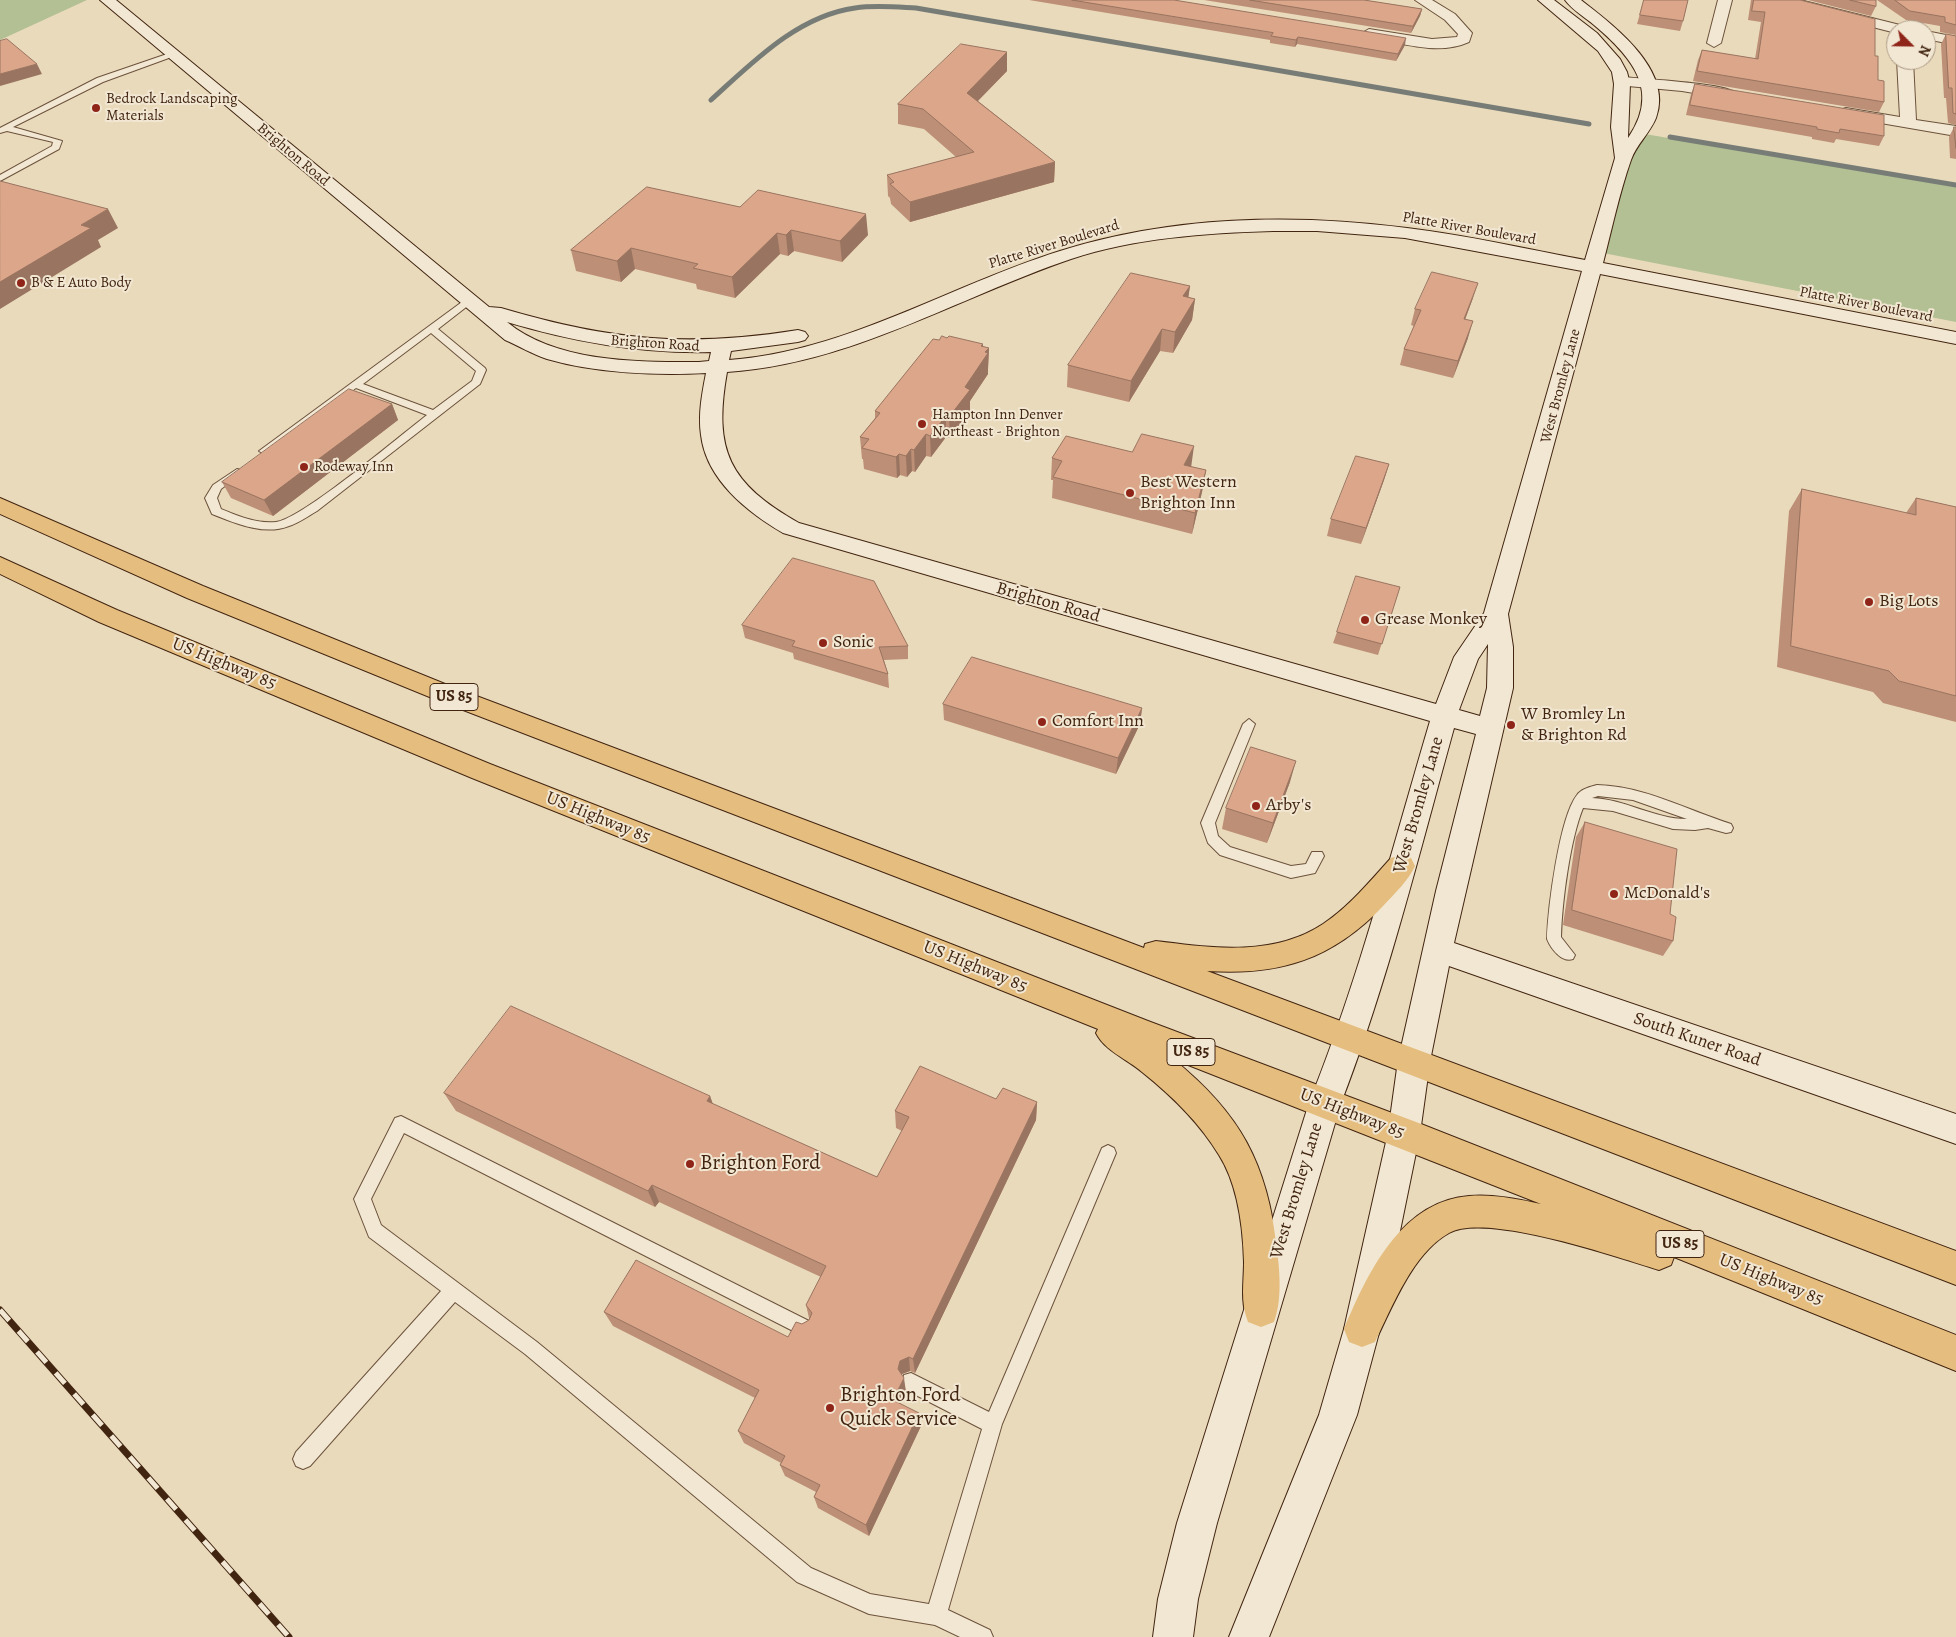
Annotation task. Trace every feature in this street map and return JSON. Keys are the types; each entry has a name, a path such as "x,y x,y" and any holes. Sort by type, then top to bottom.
{"highway":[{"name":"US 85","path":"0,505 195,592 423,685 1956,1268"},
{"name":"US Highway 85","path":"0,565 108,616 436,753 1057,1000 1404,1133 1956,1353"},
{"path":"1111,948 1216,959 1255,960 1285,955 1310,946 1334,932 1357,912 1401,866"},
{"path":"1057,1000 1099,1024 1150,1060 1187,1091 1222,1127 1244,1168 1253,1197 1261,1250 1261,1309"},
{"path":"1362,1329 1386,1282 1416,1238 1447,1216 1461,1213 1500,1214 1562,1226 1839,1307"}],"main road":[{"name":"Brighton Road","path":"107,0 512,336 547,352 621,365 719,358 710,420 716,452 732,481 743,494 772,518 791,528 1491,729"},
{"path":"1422,0 1450,17 1459,25 1465,37 1459,43"},
{"path":"1545,0 1596,40 1609,56 1622,82 1682,86 1740,96"},
{"name":"West Bromley Lane","path":"1173,1637 1178,1599 1197,1523 1325,1103 1351,1037 1444,716 1466,656 1496,614 1623,158 1649,115 1652,98 1648,84 1632,54 1623,43 1572,0"},
{"path":"1714,43 1724,0"},
{"path":"1783,0 1886,26"},
{"path":"1353,30 1442,45 1459,43 1476,50"},
{"path":"1936,37 1956,41"},
{"path":"1905,70 1908,123"},
{"name":"West Bromley Lane","path":"1622,82 1618,125 1623,158"},
{"path":"1834,111 1956,131"},
{"name":"Platte River Boulevard","path":"1173,215 1252,210 1359,213 1443,223 1596,259 1956,338"},
{"name":"Platte River Boulevard","path":"1025,250 1129,222"},
{"name":"Platte River Boulevard","path":"719,358 815,351 862,337 1001,279 1097,246 1159,234 1218,228 1280,225 1338,226 1413,233 1596,259 1956,322"},
{"name":"Platte River Boulevard","path":"981,267 1001,279"},
{"name":"Platte River Boulevard","path":"957,277 977,289"},
{"path":"719,358 847,324 879,311"},
{"name":"West Bromley Lane","path":"1249,1637 1338,1415 1362,1329 1404,1133 1414,1061 1454,875 1500,688 1502,666 1496,614"},
{"name":"South Kuner Road","path":"1438,950 1956,1129"}],"lane":[{"path":"3,129 100,80 173,55"},
{"path":"0,178 56,148 58,141 3,129"},
{"path":"431,328 481,370 476,382 312,508 284,524 247,523 216,511 211,498 217,487 431,328 475,305"},
{"path":"354,384 434,414"},
{"path":"1249,724 1208,823 1210,835 1216,845 1225,851 1291,872 1310,870 1317,856"},
{"path":"1568,955 1554,939 1556,901 1573,818 1579,803 1590,792 1630,794 1680,809 1706,823 1726,828"},
{"path":"805,1328 400,1123 362,1199 375,1231 531,1348 804,1575 869,1604 936,1615 982,1637"},
{"path":"936,1615 993,1424 1108,1153"},
{"path":"303,1459 453,1291"},
{"path":"911,1382 993,1424"}],"green space":[{"path":"0,0 87,0 0,40"},
{"path":"1639,133 1956,187 1956,322 1598,252"}],"building":[{"path":"1072,0 1174,0 1406,38 1398,54 1298,37 1296,40 1271,36 1273,33"},
{"path":"1250,0 1364,0 1422,9 1413,26"},
{"path":"1644,0 1688,0 1683,21 1640,15"},
{"path":"1754,0 1800,0 1875,19 1875,56 1878,56 1878,80 1884,81 1884,102 1697,71 1702,50 1758,59 1765,12 1752,11"},
{"path":"1850,0 1876,0 1876,6"},
{"path":"1895,0 1956,0 1956,25 1945,22 1945,17 1910,11"},
{"path":"1946,34 1956,36 1956,114 1953,113 1952,88 1949,88"},
{"path":"7,39 37,64 0,74 0,41"},
{"path":"961,44 1007,52 967,93 1055,162 910,202 890,184 894,182 887,175 974,152 923,109 898,104"},
{"path":"1695,84 1884,115 1884,136 1840,129 1839,133 1817,129 1817,127 1690,105"},
{"path":"1954,127 1956,127 1956,148"},
{"path":"0,181 108,209 81,225 91,228 0,282"},
{"path":"647,187 740,207 758,190 866,214 840,241 791,230 786,235 777,233 732,277 693,268 698,264 631,248 617,261 571,250"},
{"path":"1432,272 1478,283 1464,319 1473,321 1458,361 1404,349 1421,310 1415,309"},
{"path":"1131,273 1190,286 1183,296 1195,299 1175,332 1162,329 1131,381 1068,365"},
{"name":"Hampton Inn Denver Northeast - Brighton","path":"942,336 983,344 981,346 989,348 985,352 988,353 965,387 970,390 949,417 946,416 930,436 926,434 914,450 911,449 906,456 899,454 896,457 862,448 869,439 860,437 880,413 875,411 933,339 939,340"},
{"path":"349,389 392,404 264,500 222,482"},
{"path":"1142,434 1194,446 1184,465 1206,470 1195,513 1053,477 1062,461 1052,458 1066,436 1132,452"},
{"path":"1356,456 1389,464 1366,528 1331,519"},
{"name":"Big Lots","path":"1802,489 1916,515 1916,498 1956,507 1956,696 1899,681 1889,671 1791,646"},
{"path":"793,558 874,581 908,646 879,647 888,674 792,646 795,641 742,625"},
{"name":"Grease Monkey","path":"1356,576 1400,587 1382,644 1337,632"},
{"name":"Comfort Inn","path":"972,657 1142,708 1118,758 943,704"},
{"name":"Arby's","path":"1251,747 1296,761 1273,823 1226,808"},
{"name":"McDonald's","path":"1585,822 1677,849 1670,914 1676,917 1673,941 1572,910"},
{"path":"511,1006 710,1096 707,1101 877,1177 909,1117 895,1111 920,1066 996,1099 1003,1088 1037,1102 913,1359 909,1357 900,1361 898,1369 904,1378 893,1400 919,1413 866,1525 814,1497 820,1485 780,1465 785,1456 738,1431 759,1390 604,1312 636,1260 788,1337 796,1322 802,1324 809,1320 812,1313 806,1305 826,1266 652,1185 648,1191 444,1093"}],"waterway":[{"path":"711,100 759,57 795,31 834,13 855,8 886,6 916,8 1589,124"},
{"path":"1670,137 1956,185"}],"railway":[{"path":"0,1310 289,1637"}],"place":[{"name":"Bedrock Landscaping Materials","path":"96,108"},
{"name":"B & E Auto Body","path":"21,283"},
{"name":"Hampton Inn Denver Northeast - Brighton","path":"922,424"},
{"name":"Rodeway Inn","path":"304,467"},
{"name":"Best Western Brighton Inn","path":"1130,493"},
{"name":"Big Lots","path":"1869,602"},
{"name":"Grease Monkey","path":"1365,620"},
{"name":"Sonic","path":"823,643"},
{"name":"Comfort Inn","path":"1042,722"},
{"name":"W Bromley Ln & Brighton Rd","path":"1511,725"},
{"name":"Arby's","path":"1256,806"},
{"name":"McDonald's","path":"1614,894"},
{"name":"Brighton Ford","path":"690,1164"},
{"name":"Brighton Ford Quick Service","path":"830,1408"}]}
